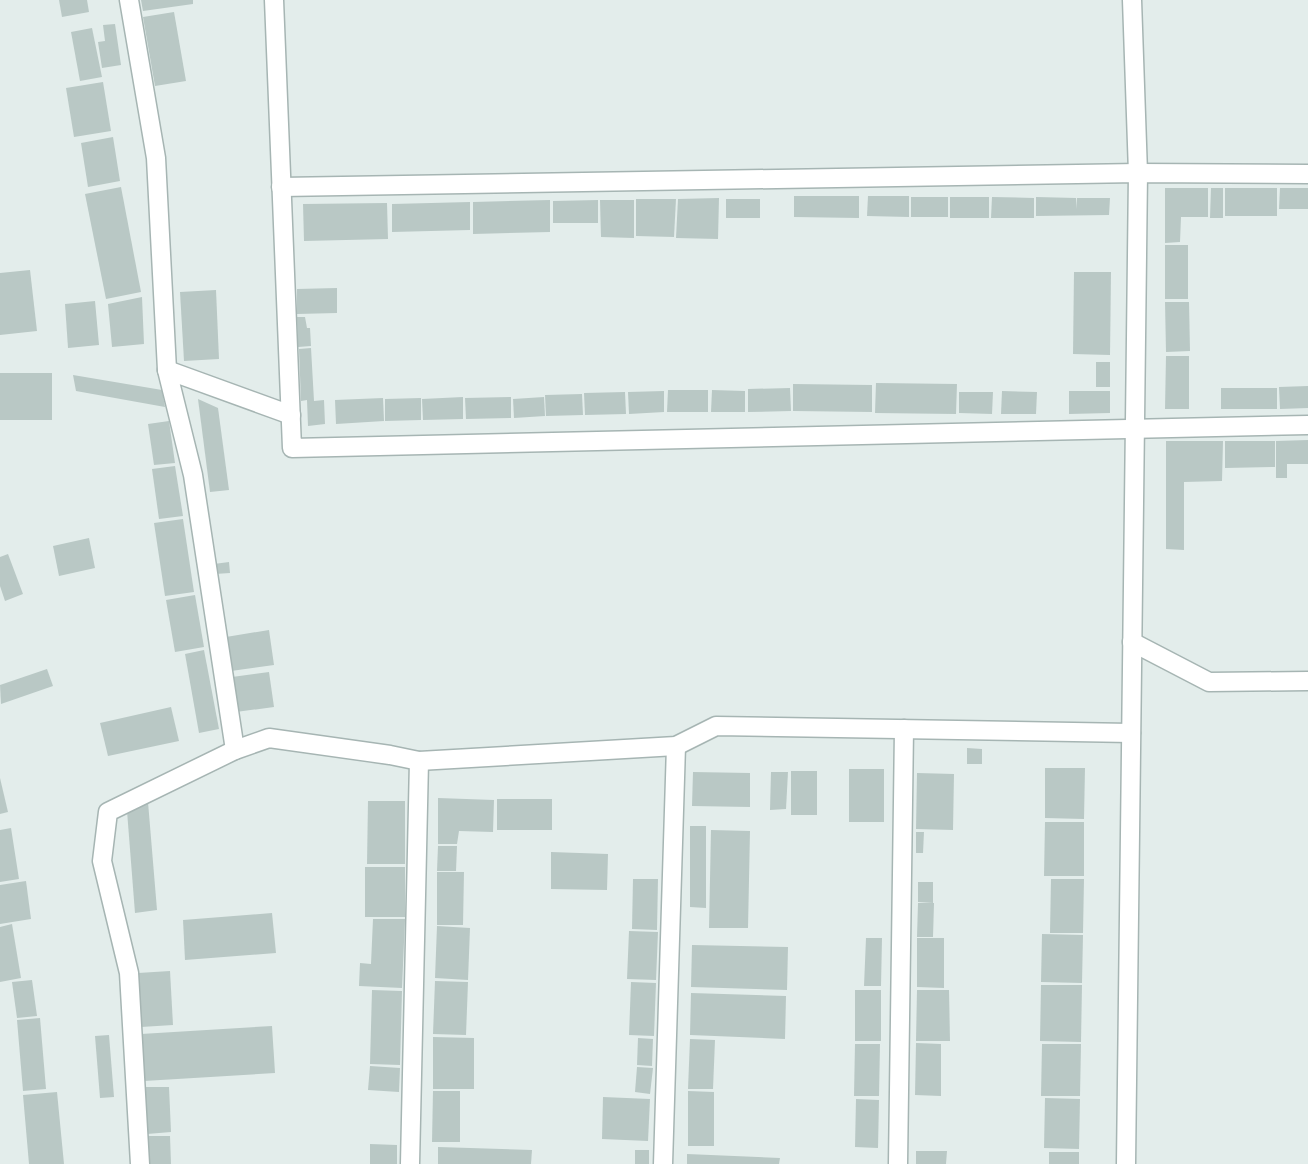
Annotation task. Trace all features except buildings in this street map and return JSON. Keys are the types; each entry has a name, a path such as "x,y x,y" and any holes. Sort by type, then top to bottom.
{"street":[{"path":"129,0 156,158 167,370 193,475 235,750"},
{"path":"274,0 292,448 1308,425"},
{"path":"1126,1164 1138,173 1132,0"},
{"path":"281,187 1138,173 1308,174"},
{"path":"167,370 291,415"},
{"path":"1132,642 1209,682 1308,681"},
{"path":"140,1164 129,973 102,860 108,812 235,750 269,738 419,761 676,746 716,726 1131,733"},
{"path":"898,1164 904,729"},
{"path":"663,1164 676,746"},
{"path":"410,1164 419,761"}]}
